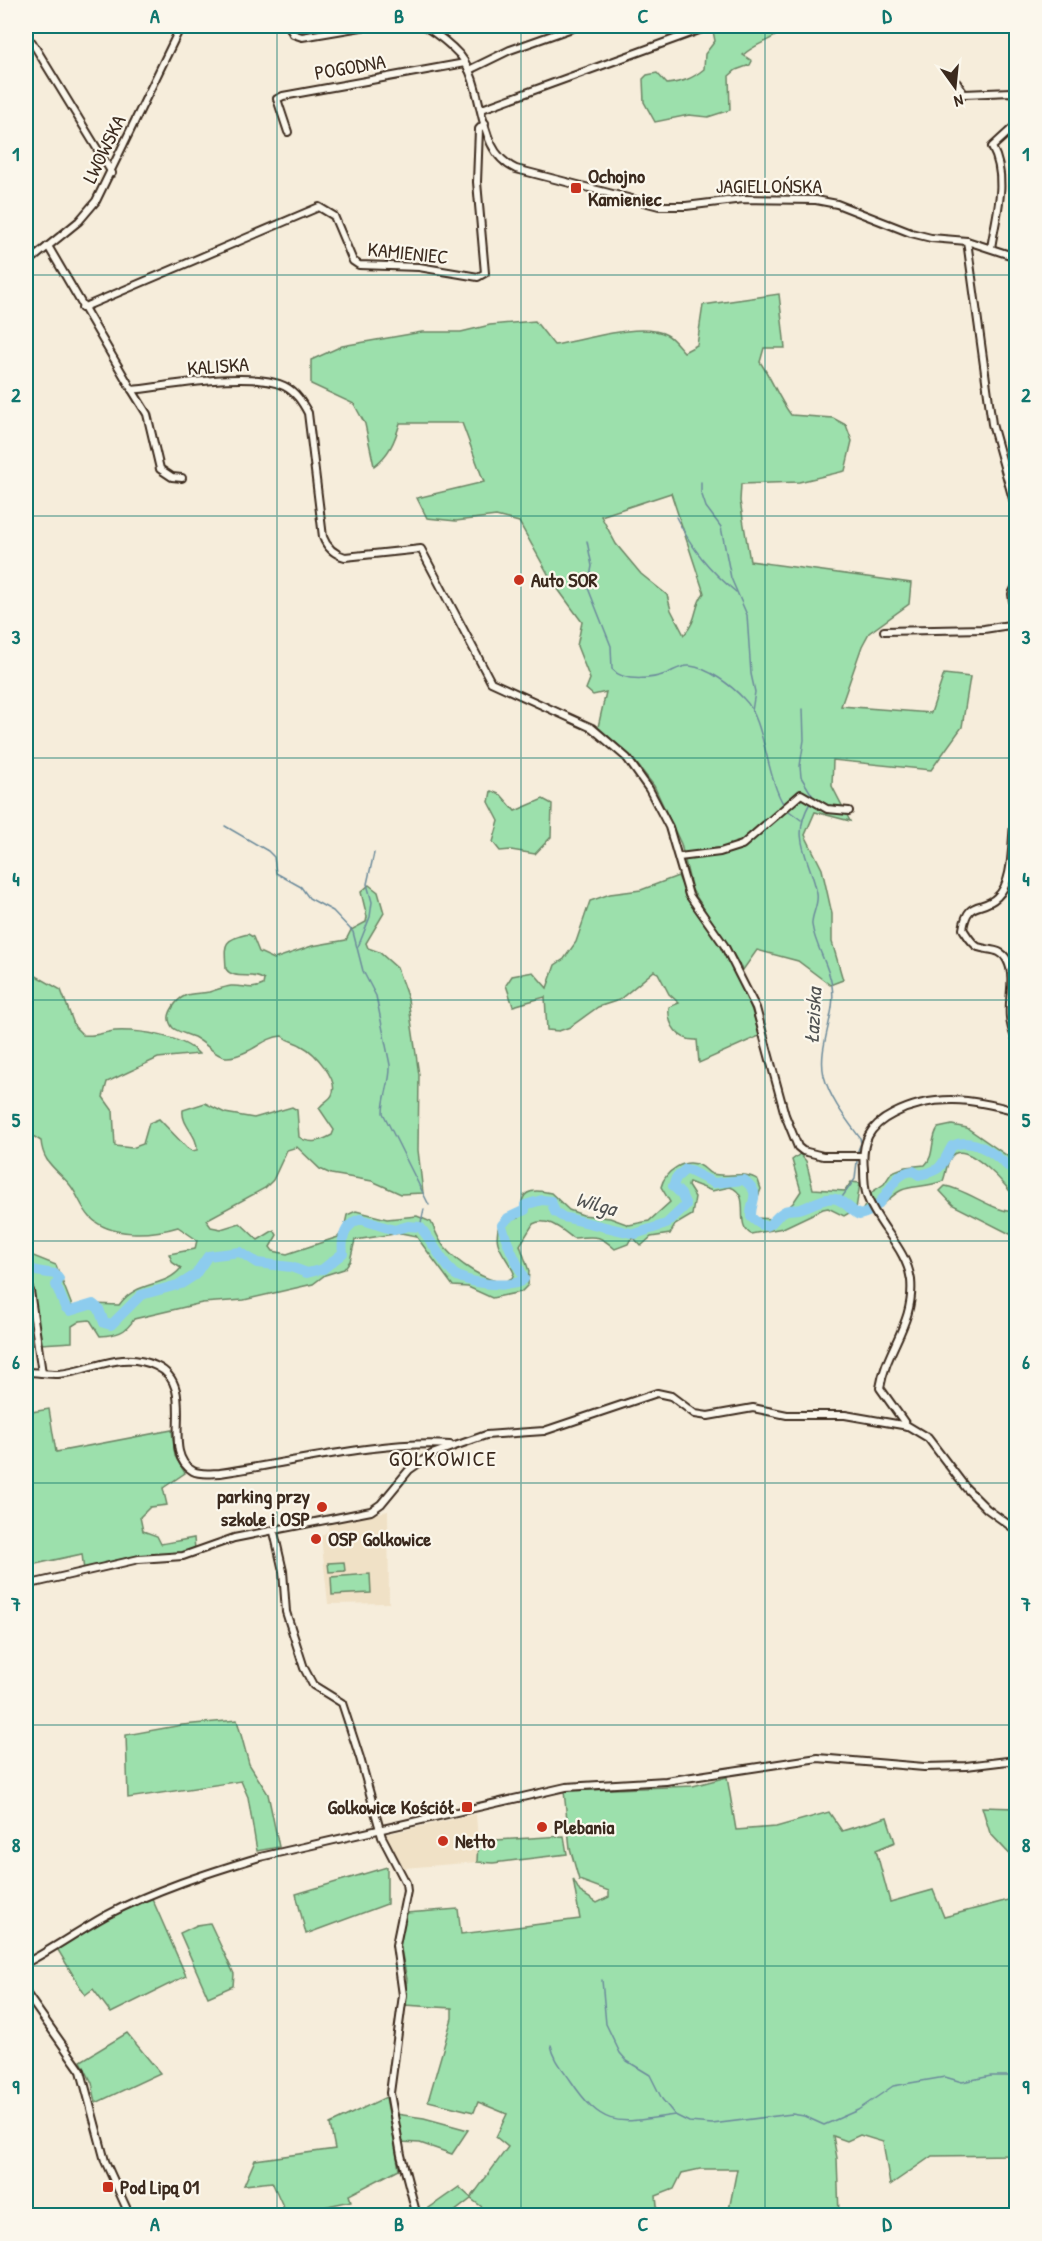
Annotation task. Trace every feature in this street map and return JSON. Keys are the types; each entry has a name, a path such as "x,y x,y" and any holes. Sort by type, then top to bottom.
{"street":[{"name":"LWOWSKA","path":"26,264 94,205 112,173 181,26"},
{"path":"289,26 293,34 303,37 367,26"},
{"name":"JAGIELLOŃSKA","path":"424,26 447,43 465,63 482,109 491,146 505,164 659,206 686,206 734,199 816,200 857,210 911,233 931,238 967,241 1017,257"},
{"path":"469,70 510,50 578,26"},
{"path":"482,109 702,29"},
{"path":"32,42 112,173"},
{"name":"POGODNA","path":"288,132 277,99 283,96 465,63"},
{"path":"957,82 964,94 1011,92 1017,97"},
{"name":"KAMIENIEC","path":"82,308 319,207 334,216 353,261 359,265 418,267 478,277 485,273 476,161 479,129 485,123"},
{"path":"991,248 1001,187 1000,169 992,147 1017,125"},
{"path":"967,241 992,424 1017,510"},
{"path":"48,246 82,308 147,414 160,469 172,477 182,478"},
{"name":"KALISKA","path":"132,390 253,378 284,386 300,398 308,413 323,537 329,548 342,556 421,549 489,679 497,685 580,721 627,758 654,798 669,827 679,857"},
{"path":"884,632 984,629 1017,623 1012,594 1017,586"},
{"path":"849,811 827,809 801,794 742,845 720,852 679,857 683,884 733,962 756,1008 778,1093 798,1147 803,1151 823,1156 862,1156"},
{"path":"1017,813 1012,839 1012,858 1003,889 996,898 971,908 964,919 963,929 978,946 1000,952 1006,958 1010,969 1008,1008 1010,1026 1017,1039"},
{"path":"908,1426 880,1388 882,1374 908,1320 911,1278 907,1264 867,1197 862,1156 868,1133 873,1126 911,1104 931,1100 972,1100 1017,1111"},
{"path":"26,1282 30,1291 42,1373"},
{"path":"26,1372 59,1374 94,1364 134,1360 154,1365 168,1373 177,1388 179,1453 186,1466 195,1472 220,1473 377,1449 430,1444 453,1446"},
{"path":"26,1585 139,1559 183,1556 214,1544 274,1532 309,1522 371,1511 381,1504 409,1470 432,1454 486,1435 544,1431 657,1393 671,1396 695,1414 708,1416 753,1408 787,1415 845,1414 908,1426 928,1438 966,1488 987,1509 1017,1530"},
{"path":"274,1532 284,1577 286,1612 304,1668 314,1685 342,1703 379,1829 404,1876 407,1891 396,1945 403,1995 390,2093 401,2157 417,2216"},
{"path":"26,1964 104,1917 182,1882 260,1857 566,1787 666,1781 806,1760 842,1759 888,1765 942,1768 1017,1760"},
{"path":"26,1993 81,2071 105,2161 130,2216"},
{"path":"1010,2216 1017,2214"}],"shaded area":[{"path":"388,1511 389,1603 328,1604 321,1536 328,1531 329,1523"},
{"path":"476,1814 477,1862 404,1868 388,1845 386,1834"}],"green space":[{"path":"712,26 788,26 778,35 743,55 752,61 750,65 736,70 729,76 730,110 708,117 689,115 655,122 644,102 643,79 647,75 657,73 667,84 687,80 704,69 705,54 715,41"},
{"path":"779,294 785,348 764,348 760,362 791,415 833,418 846,425 852,441 845,471 799,482 741,484 740,501 750,561 911,583 909,604 869,633 862,646 841,706 931,713 944,674 970,677 962,727 931,770 833,760 832,786 850,821 815,812 805,835 822,869 832,914 832,942 843,980 830,985 798,961 757,950 743,970 692,890 681,844 654,786 630,755 598,727 606,692 593,695 586,689 590,679 577,646 582,622 552,581 519,522 496,516 456,521 427,518 417,498 484,482 462,423 400,423 391,447 374,466 365,424 354,404 311,384 311,360 342,346 422,332 461,332 490,325 535,321 554,345 611,333 642,330 667,335 684,352 697,345 703,305","holes":["671,493 704,593 698,603 692,623 684,635 671,610 667,595 641,574 616,544 601,516"]},
{"path":"491,791 501,795 515,811 543,799 552,804 551,837 535,854 511,850 500,851 493,842 499,821 489,802"},
{"path":"678,876 734,968 749,1001 759,1036 699,1063 697,1040 684,1038 675,1030 670,1019 669,1007 679,1003 669,994 658,973 654,971 619,1000 598,1007 570,1027 559,1031 547,1030 545,997 513,1006 506,985 512,976 533,972 547,988 555,965 564,959 576,942 590,901 610,894 641,890"},
{"path":"369,885 378,892 384,913 366,943 368,948 379,952 397,968 408,999 419,1075 418,1150 423,1193 401,1194 372,1181 331,1174 320,1169 297,1147 287,1150 273,1180 265,1188 206,1220 211,1227 221,1229 240,1223 258,1240 274,1230 277,1235 270,1247 273,1251 287,1254 338,1237 344,1229 347,1215 356,1211 387,1219 417,1216 431,1222 443,1245 464,1265 488,1279 504,1282 512,1278 514,1273 498,1243 500,1222 519,1218 522,1214 522,1200 532,1191 551,1193 569,1210 583,1215 610,1218 629,1225 649,1221 670,1202 661,1187 663,1181 671,1171 682,1164 689,1163 702,1167 712,1174 747,1175 758,1180 761,1189 751,1215 755,1218 775,1219 793,1203 801,1191 792,1160 800,1154 806,1161 813,1189 845,1191 851,1182 860,1183 856,1209 844,1216 828,1208 823,1209 783,1228 751,1234 743,1224 742,1203 737,1191 730,1187 712,1191 689,1182 688,1186 695,1197 692,1215 675,1225 670,1234 651,1237 641,1246 634,1238 628,1244 615,1249 600,1238 573,1238 549,1223 533,1224 520,1245 529,1271 528,1285 521,1292 492,1298 468,1287 453,1286 416,1236 401,1233 355,1240 350,1261 344,1269 325,1275 313,1284 244,1300 202,1303 134,1319 124,1330 111,1335 100,1336 90,1320 80,1321 72,1326 72,1342 41,1344 33,1292 26,1278 26,1253 56,1265 72,1306 119,1305 134,1291 174,1275 181,1268 173,1263 169,1254 195,1249 197,1240 178,1227 156,1232 132,1233 120,1232 98,1224 87,1213 70,1185 51,1166 42,1149 41,1141 33,1136 26,1136 26,1106 31,1100 26,1091 26,970 61,990 75,1027 83,1035 115,1031 148,1033 182,1043 199,1054 158,1058 107,1082 103,1097 113,1111 115,1146 132,1148 143,1144 149,1123 159,1119 187,1148 192,1151 197,1150 195,1140 184,1120 183,1110 205,1103 225,1113 254,1118 292,1107 297,1110 299,1137 307,1141 320,1140 332,1135 334,1130 319,1108 331,1097 334,1089 329,1074 307,1049 282,1036 268,1040 238,1055 223,1057 194,1037 173,1028 169,1015 177,1002 185,996 231,986 251,988 263,985 264,980 260,977 234,975 226,969 225,949 229,941 233,939 248,934 253,937 259,952 274,959 312,946 346,940 351,930 366,922 367,917 361,892"},
{"path":"952,1125 967,1128 1016,1162 1016,1200 988,1168 961,1152 949,1159 943,1181 902,1190 880,1207 861,1213 872,1192 884,1184 892,1172 905,1167 925,1165 930,1157 938,1128"},
{"path":"945,1186 991,1206 1016,1211 1016,1237 953,1205 940,1191"},
{"path":"49,1409 56,1452 172,1430 175,1456 185,1473 163,1488 167,1505 150,1507 140,1517 143,1531 157,1536 161,1544 194,1538 195,1550 84,1571 82,1554 26,1566 26,1413"},
{"path":"344,1562 345,1571 329,1572 328,1563"},
{"path":"370,1574 371,1593 332,1595 331,1577"},
{"path":"237,1720 249,1764 268,1794 279,1847 257,1851 248,1797 241,1781 128,1798 126,1735 182,1725"},
{"path":"727,1777 736,1830 776,1827 829,1812 842,1831 887,1817 895,1842 876,1850 890,1902 933,1890 944,1917 1016,1898 1016,2118 1012,2118 1014,2155 932,2156 890,2185 883,2142 860,2135 847,2141 833,2136 837,2158 839,2215 728,2215 737,2169 700,2169 682,2173 674,2189 656,2196 658,2215 493,2215 471,2199 450,2215 419,2215 459,2187 471,2198 508,2147 496,2137 507,2114 478,2102 474,2112 428,2101 452,2018 452,2008 404,2005 407,1979 399,1940 406,1913 458,1909 461,1934 580,1919 573,1879 580,1892 597,1903 609,1897 609,1891 579,1880 570,1848 564,1791 693,1786"},
{"path":"982,1807 1016,1808 1016,1861 990,1833"},
{"path":"564,1836 567,1854 493,1863 477,1862 478,1841"},
{"path":"387,1867 387,1904 306,1934 296,1894"},
{"path":"151,1896 186,1976 111,2013 93,1989 85,1995 58,1950 60,1946 98,1922"},
{"path":"210,1923 234,1974 233,1986 208,1997 180,1933 197,1925"},
{"path":"127,2033 160,2073 96,2103 92,2083 81,2061"},
{"path":"386,2097 399,2169 349,2195 351,2201 287,2215 272,2182 244,2185 255,2160 335,2149 330,2124"},
{"path":"396,2114 424,2118 468,2130 452,2154 420,2143 400,2142"}],"waterway":[{"path":"202,26 219,26"},
{"name":"Łaziska","path":"701,482 701,492 706,507 721,527 731,578 747,615 751,674 755,692 752,711"},
{"name":"Łaziska","path":"676,517 702,558 717,576 736,592"},
{"path":"587,541 592,566 588,588 611,646 612,669 631,678 647,678 690,666 704,670 726,683 744,699 757,720 773,779 784,805"},
{"path":"803,709 804,740 800,766 801,777 812,795"},
{"name":"Łaziska","path":"810,803 801,827 801,838 817,894 812,925 830,978 833,997 823,1053 824,1076 834,1101 860,1138 861,1143 857,1153"},
{"name":"Łaziska","path":"789,811 801,820"},
{"path":"225,826 268,851 274,857 276,873 301,887 309,898 333,911 353,932 363,971 376,996 390,1065 383,1113 429,1205"},
{"path":"358,947 370,917 372,902 367,884 374,853"},
{"name":"Wilga","path":"26,1266 36,1271 55,1274 59,1279 56,1285 65,1307 70,1311 93,1304 99,1309 104,1323 111,1325 141,1295 181,1284 195,1275 208,1256 240,1252 257,1263 291,1267 307,1273 323,1269 343,1253 345,1233 360,1219 394,1230 408,1226 420,1227 453,1273 467,1280 499,1285 524,1279 502,1225 508,1218 525,1210 525,1205 542,1200 551,1201 555,1212 563,1217 635,1234 666,1224 686,1205 681,1194 673,1186 676,1178 686,1169 714,1183 744,1180 750,1185 754,1194 751,1217 767,1226 785,1211 800,1209 832,1198 839,1200 859,1215 869,1211 877,1206 898,1178 913,1171 919,1175 938,1169 952,1146 961,1143 970,1143 987,1150 1016,1174"},
{"name":"Łaziska","path":"840,1200 855,1179 857,1161"},
{"path":"420,1227 424,1209"},
{"path":"602,1980 606,2024 620,2053 627,2061 650,2075 662,2099 675,2115 689,2122 712,2124 792,2114 804,2116 824,2125 858,2110 893,2086 945,2077 962,2082 991,2076 1016,2076"},
{"path":"551,2045 559,2064 583,2097 594,2109 605,2116 627,2121 675,2115"}],"place":[{"name":"Ochojno Kamieniec","path":"576,188"},
{"name":"Auto SOR","path":"519,580"},
{"name":"parking przy szkole i OSP","path":"322,1507"},
{"name":"OSP Golkowice","path":"316,1539"},
{"name":"Golkowice Kościół","path":"467,1807"},
{"name":"Plebania","path":"542,1827"},
{"name":"Netto","path":"443,1841"},
{"name":"Pod Lipą 01","path":"108,2187"}],"district":[{"name":"GOLKOWICE","path":"443,1458"}]}
